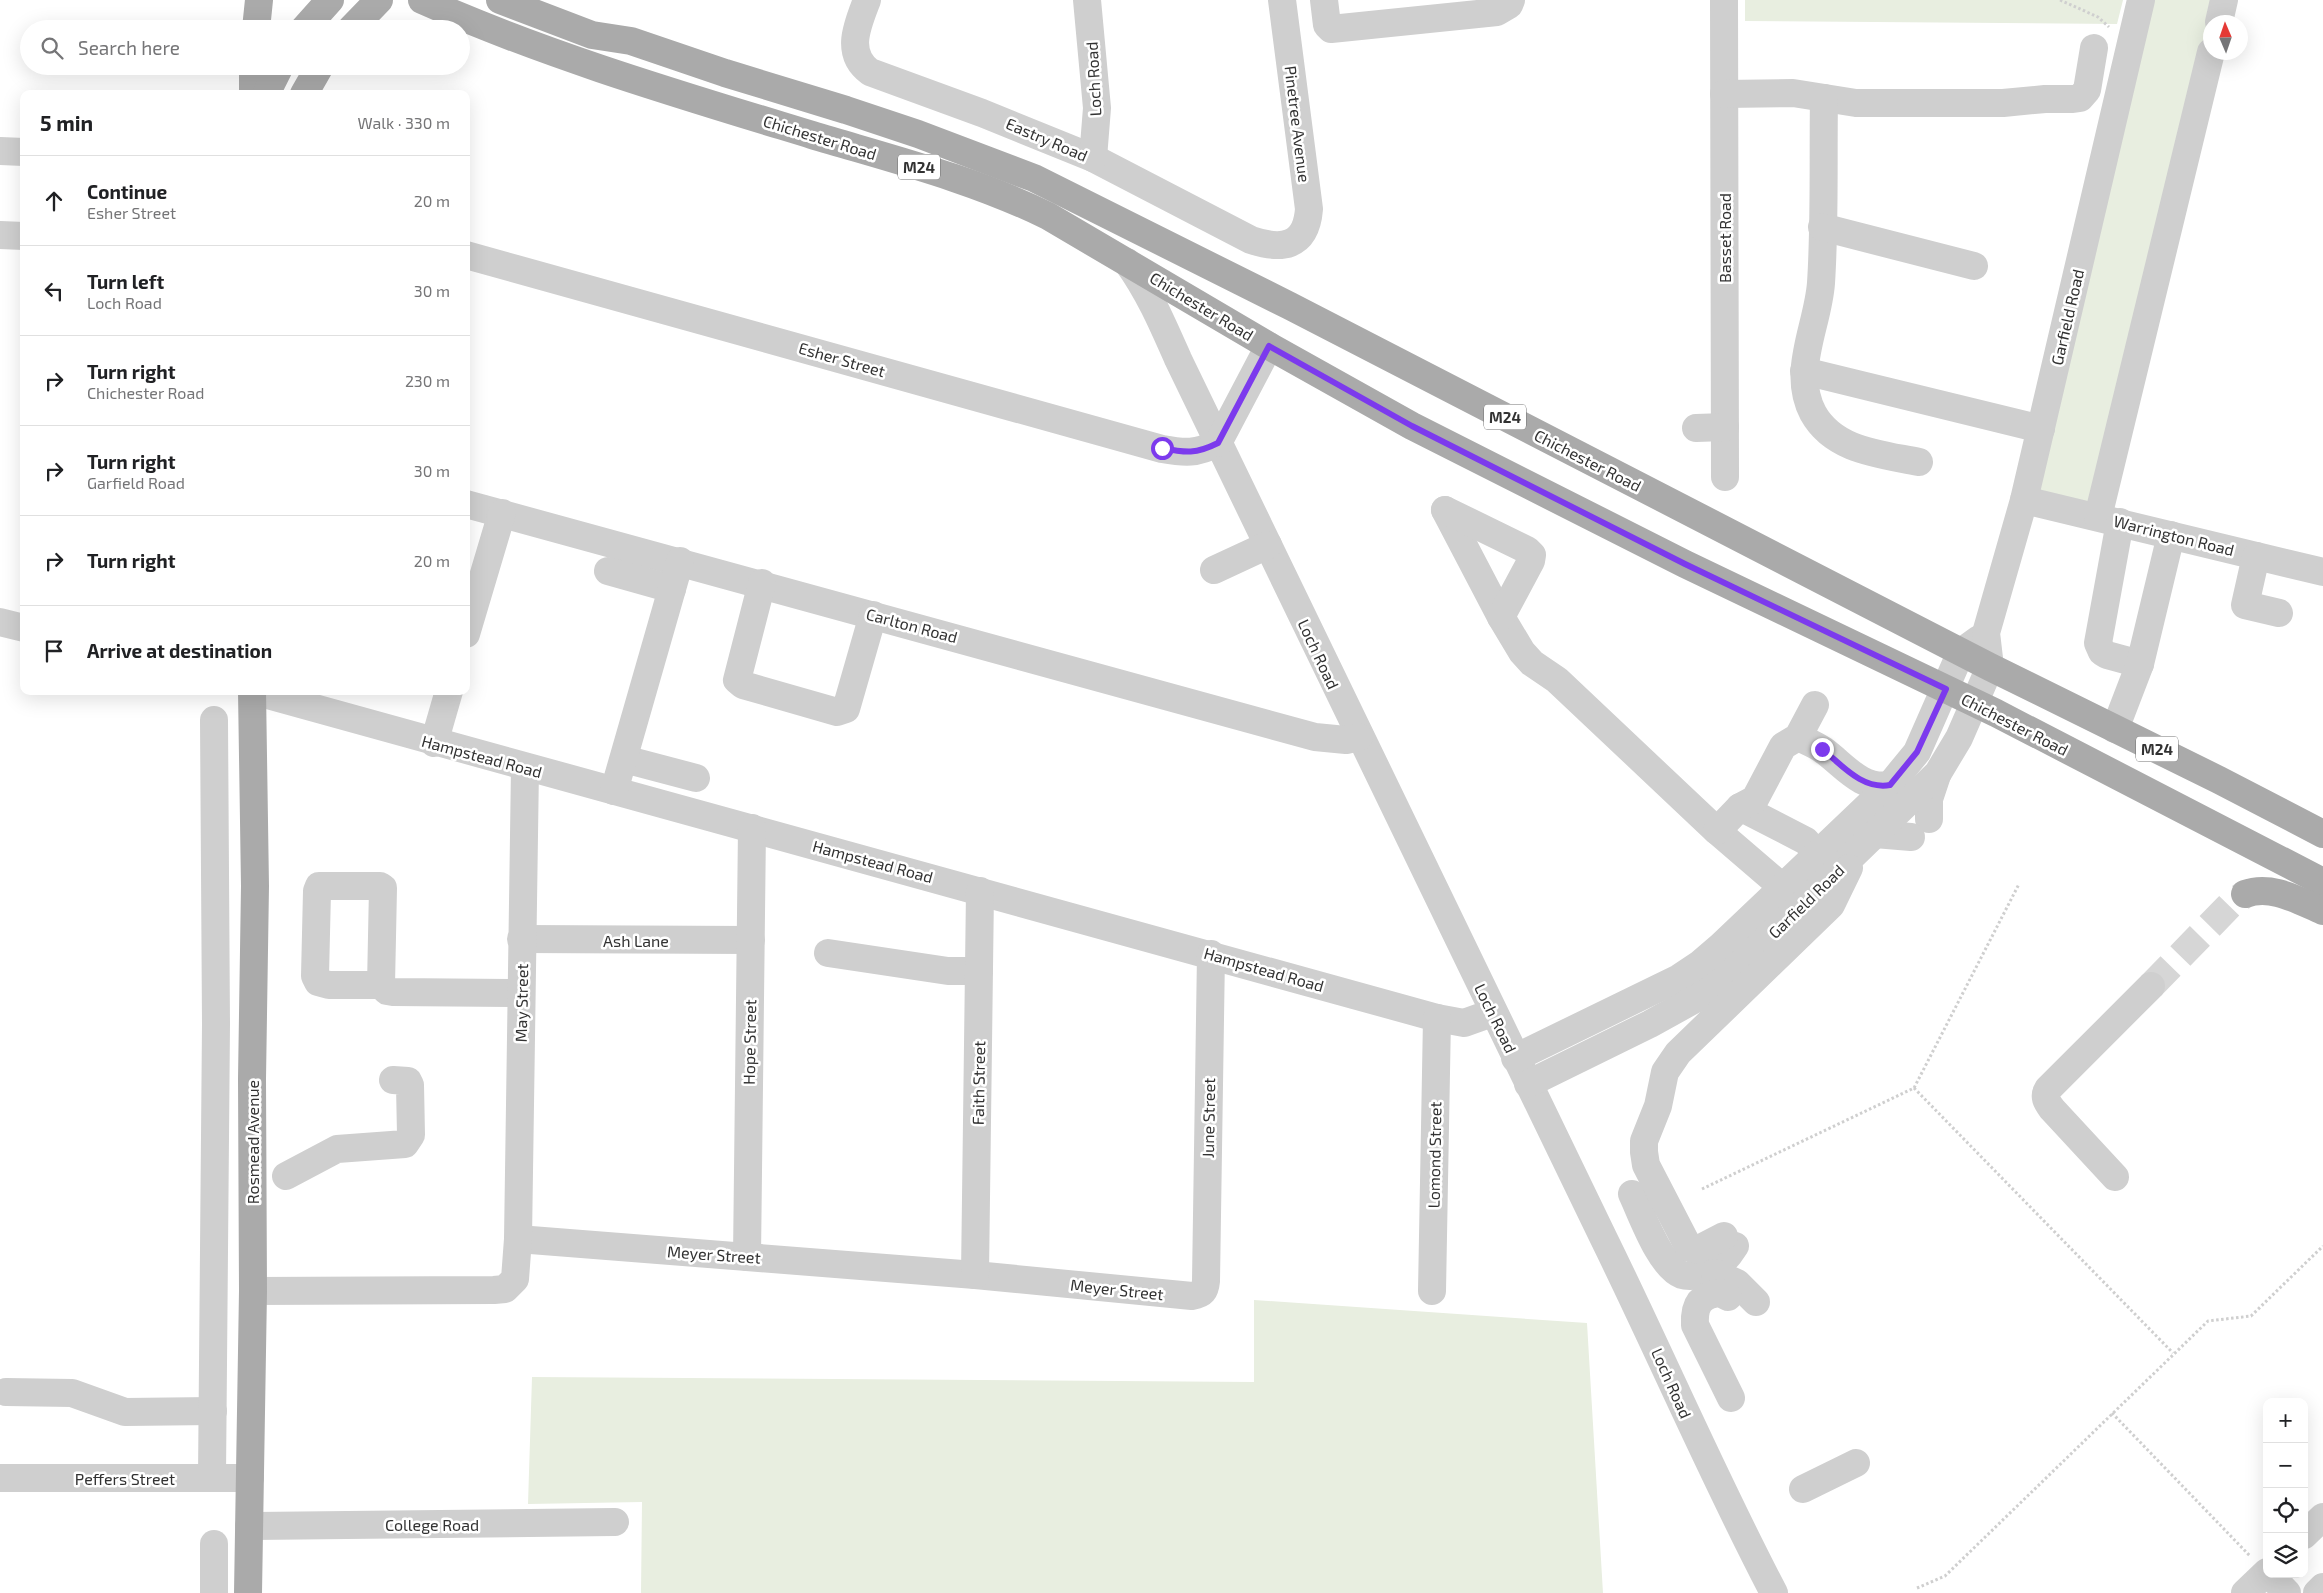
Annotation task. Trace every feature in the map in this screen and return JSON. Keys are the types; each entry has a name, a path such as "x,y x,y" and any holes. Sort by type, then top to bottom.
{"main road":[{"path":"257,20 259,0"},
{"path":"312,20 330,0"},
{"path":"360,20 379,0"},
{"name":"Chichester Road","path":"422,0 470,20"},
{"name":"Chichester Road","path":"500,0 592,34 631,40 909,131 1034,178 1290,306 1990,667 2323,834"},
{"path":"547,0 602,24 631,40"},
{"name":"Chichester Road","path":"470,20 520,41 603,69 992,190 1048,216 1269,346 1412,426 1685,564 1974,703 2323,882"},
{"path":"253,75 253,90"},
{"path":"268,90 276,75"},
{"path":"306,90 315,75"},
{"name":"Rosmead Avenue","path":"248,1593 253,1291 255,886 253,695"},
{"path":"2245,894 2259,891 2275,892 2323,911"}],"street":[{"name":"Eastry Road","path":"867,0 854,39 858,58 870,72 982,112 1093,158 1250,240 1275,247 1291,242"},
{"name":"Loch Road","path":"1087,0 1097,108 1093,158"},
{"name":"Pinetree Avenue","path":"1282,0 1317,185 1305,227 1291,242"},
{"path":"1324,0 1327,25 1331,29 1497,12 1509,5 1511,0"},
{"name":"Basset Road","path":"1724,0 1725,476"},
{"name":"Garfield Road","path":"1515,1058 1679,978 1700,964 1721,946 1854,855 1938,773 1958,738 1990,667 1986,633 2024,500 2141,0"},
{"path":"2221,15 2224,0"},
{"path":"1724,94 1792,93 1856,102 2003,103 2045,99 2073,99 2080,98 2087,90 2094,48"},
{"path":"2140,664 2107,655 2102,652 2098,644 2109,519 2210,60"},
{"path":"1824,98 1820,291 1804,371 1807,398 1814,414 1828,431 1840,441 1854,448 1919,462"},
{"path":"0,151 20,152"},
{"path":"1822,227 1974,266"},
{"path":"0,235 20,236"},
{"name":"Esher Street","path":"470,255 1162,448 1184,453 1202,451 1218,443"},
{"name":"Loch Road","path":"1127,262 1143,284 1154,305 1218,443 1492,1013 1644,1320 1734,1517 1774,1593"},
{"path":"1218,443 1269,346"},
{"path":"1804,371 2041,428"},
{"path":"1696,428 1724,428"},
{"name":"Warrington Road","path":"2024,500 2323,572"},
{"name":"Carlton Road","path":"470,505 680,561 1315,737 1346,740 1359,737"},
{"path":"470,621 502,513"},
{"path":"2116,729 2140,664 2171,535"},
{"path":"1214,570 1268,544"},
{"path":"2256,556 2245,605 2279,613"},
{"path":"614,791 680,561"},
{"path":"608,571 672,589"},
{"path":"762,584 738,680 743,685 831,710 841,712 846,709 874,615"},
{"path":"1501,617 1522,652 1532,663 1557,680 1717,830 1792,896"},
{"path":"0,622 20,627"},
{"path":"1961,652 1986,633"},
{"name":"Garfield Road","path":"1528,1084 1658,1020 1706,992 1727,977 1792,896 1815,855 1890,785 1917,752 1961,652"},
{"name":"Hampstead Road","path":"267,695 434,743 752,828 1437,1018 1464,1023 1492,1013"},
{"path":"434,743 449,695"},
{"path":"1717,830 1740,807 1756,799 1783,746 1798,737 1815,705"},
{"path":"212,1477 216,1024 214,720"},
{"path":"1798,737 1822,749 1864,783 1873,786 1890,785"},
{"path":"624,759 696,778"},
{"name":"May Street","path":"518,1239 525,768"},
{"path":"1875,834 1920,828 1938,773"},
{"path":"1740,807 1806,841 1815,855"},
{"name":"Hope Street","path":"747,1256 752,828"},
{"path":"1632,1194 1665,1261 1677,1273 1689,1277 1711,1271 1729,1255 1729,1241 1697,1250 1689,1248 1646,1165 1644,1141 1658,1106 1665,1072 1673,1058 1831,905 1854,855"},
{"name":"Faith Street","path":"975,1275 980,891"},
{"name":"Ash Lane","path":"522,939 750,940"},
{"path":"828,953 948,971 979,971"},
{"name":"June Street","path":"1206,1281 1211,954"},
{"path":"380,985 387,991 393,992 521,993"},
{"path":"2115,1177 2052,1109 2046,1100 2045,1094 2151,986"},
{"name":"Lomond Street","path":"1432,1291 1437,1018"},
{"path":"216,1024 253,1024"},
{"path":"286,1176 337,1149 405,1144 411,1134 410,1085 408,1081 393,1080"},
{"path":"253,1291 505,1289 511,1285 517,1273 518,1239"},
{"name":"Meyer Street","path":"518,1239 975,1275 1192,1296 1203,1292 1206,1281"},
{"path":"1711,1271 1737,1283 1756,1302"},
{"path":"1728,1297 1720,1293 1702,1298 1697,1304 1694,1313 1695,1325 1731,1398"},
{"path":"6,1392 72,1393 125,1412 213,1411"},
{"path":"1803,1489 1856,1463"},
{"name":"Peffers Street","path":"0,1478 250,1478"},
{"path":"2306,1533 2323,1517"},
{"name":"College Road","path":"249,1526 615,1522"},
{"path":"214,1544 214,1593"},
{"path":"2245,1593 2263,1570"},
{"path":"2273,1578 2288,1593"},
{"path":"2317,1593 2323,1587"}],"path":[{"path":"2060,0 2098,17 2131,45"},
{"path":"1702,1189 1914,1088 2019,884"},
{"path":"1914,1088 2173,1353"},
{"path":"1917,1588 1945,1576 2208,1321 2251,1316 2323,1246"},
{"path":"2112,1413 2263,1568"}],"shaded area":[{"path":"1745,0 2123,0 2117,24 1745,21"},
{"path":"2141,0 2224,0 2214,15 2203,15 2203,60 2208,60 2098,517 2024,500"},
{"path":"1254,1300 1587,1323 1603,1593 641,1593 642,1502 528,1504 532,1377 1254,1382"}],"tunnel":[{"path":"2151,986 2230,905 2245,894"}],"route":[{"path":"1162,448 1184,453 1202,451 1218,443 1269,346 1412,426 1685,564 1946,689 1917,752 1890,785 1882,787 1864,783 1822,749"}]}
